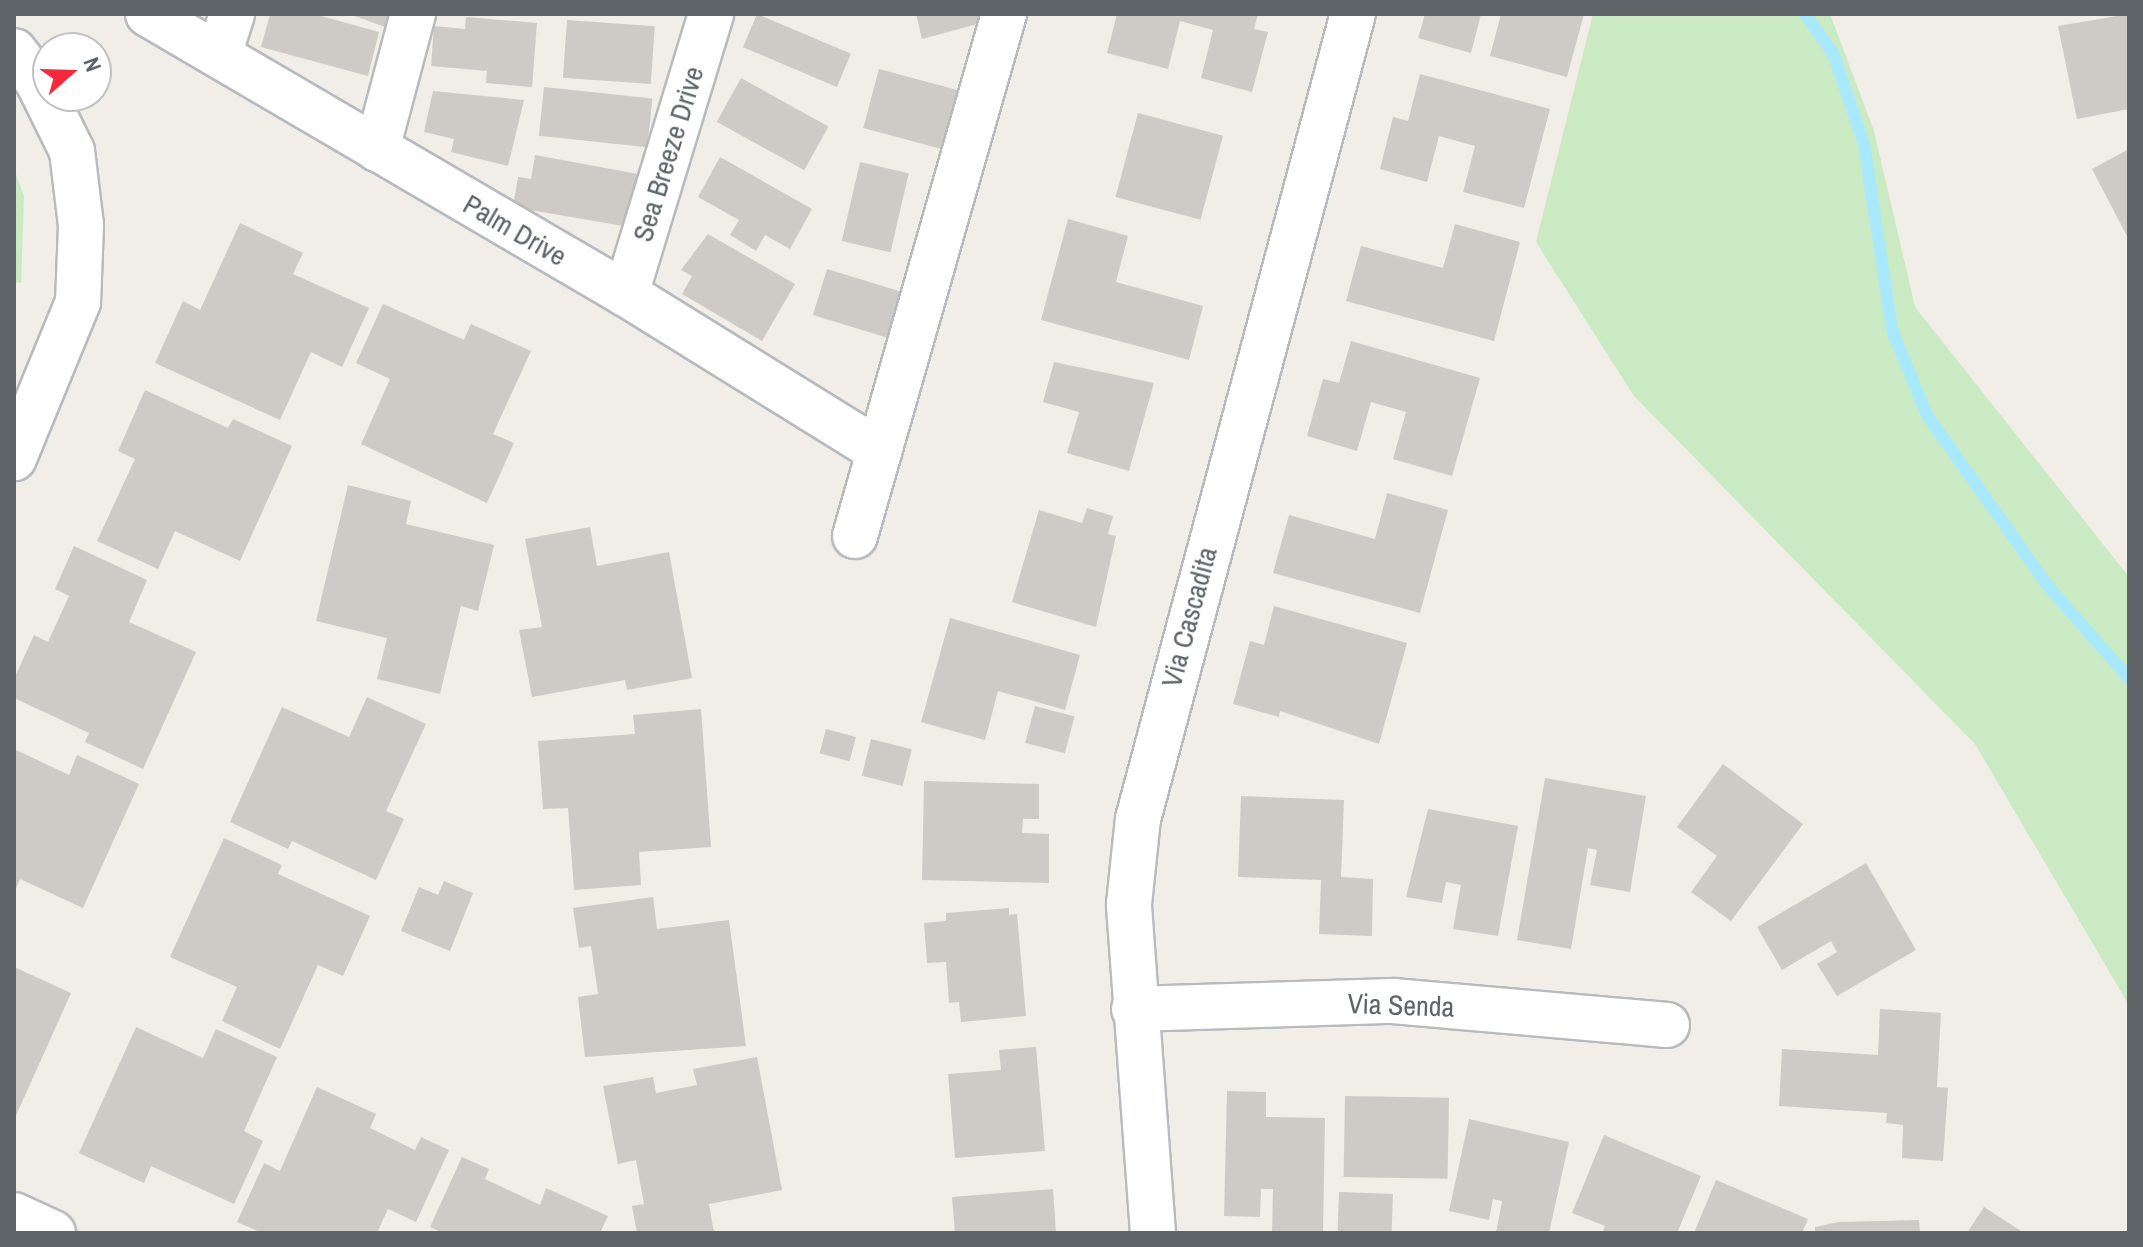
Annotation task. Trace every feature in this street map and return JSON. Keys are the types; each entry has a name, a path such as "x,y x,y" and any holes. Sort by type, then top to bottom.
{"street":[{"name":"Palm Drive","path":"148,14 626,294 879,451"},
{"path":"219,55 232,14"},
{"path":"377,149 413,14"},
{"name":"Sea Breeze Drive","path":"626,294 711,14"},
{"path":"855,536 1004,14"},
{"name":"Via Cascadita","path":"1153,1233 1134,1009 1129,904 1138,819 1353,14"},
{"path":"14,51 38,82 72,151 81,225 78,302 14,458"},
{"name":"Via Senda","path":"1134,1009 1393,1001 1667,1025"},
{"path":"14,1215 53,1233"}],"green space":[{"path":"1593,14 1830,14 1874,131 1915,307 2129,577 2129,1005 1975,744 1634,396 1536,242"},
{"path":"14,169 24,196 21,283 14,282"}],"building":[{"path":"270,14 314,14 379,32 368,76 261,47"},
{"path":"349,14 389,14 385,27"},
{"path":"757,14 851,54 837,87 743,47"},
{"path":"916,14 979,14 981,23 922,39"},
{"path":"1117,14 1258,14 1254,29 1268,32 1252,92 1201,78 1213,30 1180,21 1168,69 1107,53"},
{"path":"1425,14 1481,14 1471,53 1418,38"},
{"path":"1501,14 1584,14 1567,77 1490,56"},
{"path":"2129,14 2129,109 2077,119 2058,26"},
{"path":"466,17 537,23 532,87 486,83 487,71 431,66 434,26 465,29"},
{"path":"567,20 655,26 651,84 563,78"},
{"path":"879,69 959,90 943,149 863,128"},
{"path":"1420,74 1550,109 1524,208 1463,192 1475,146 1439,136 1427,182 1380,169 1393,117 1408,121"},
{"path":"741,78 828,126 804,170 717,122"},
{"path":"544,87 652,98 647,147 539,136"},
{"path":"433,91 524,100 508,166 451,152 454,139 424,132"},
{"path":"1138,113 1223,136 1200,220 1115,197"},
{"path":"2129,149 2129,240 2092,169"},
{"path":"535,155 638,174 629,227 513,207 518,177 531,179"},
{"path":"720,157 812,209 790,249 765,235 756,251 730,235 739,220 698,197"},
{"path":"860,162 909,173 890,252 842,241"},
{"path":"1068,219 1128,236 1116,282 1203,306 1189,360 1041,320"},
{"path":"240,223 303,253 293,274 369,308 342,367 311,352 280,420 155,363 183,301 200,310"},
{"path":"1455,224 1520,242 1494,341 1346,301 1361,246 1443,268"},
{"path":"708,234 795,284 762,341 682,294 692,276 681,270"},
{"path":"827,269 901,292 887,337 813,315"},
{"path":"383,304 464,340 471,324 531,351 493,434 514,443 487,503 361,444 390,379 356,363"},
{"path":"1351,341 1480,378 1452,476 1393,459 1406,412 1371,402 1357,451 1307,436 1323,379 1339,383"},
{"path":"1054,362 1154,383 1129,471 1067,453 1079,412 1043,402"},
{"path":"145,390 228,428 233,419 292,446 240,561 175,531 158,569 97,541 135,459 118,451"},
{"path":"348,485 411,501 406,524 494,545 478,611 461,606 440,694 377,679 387,638 316,621"},
{"path":"1387,493 1448,510 1420,613 1273,573 1289,515 1375,539"},
{"path":"1087,508 1113,516 1108,534 1116,536 1096,627 1012,602 1039,510 1082,523"},
{"path":"590,527 597,566 669,552 692,678 627,690 625,680 532,697 519,630 542,627 525,539"},
{"path":"74,546 147,580 129,622 196,652 143,769 85,742 89,733 14,698 14,679 34,635 48,642 69,596 55,589"},
{"path":"1274,606 1407,643 1379,744 1280,711 1279,717 1233,704 1250,641 1264,645"},
{"path":"950,618 1080,655 1065,710 998,691 985,740 921,722"},
{"path":"367,697 426,724 386,811 404,819 376,880 292,841 288,849 230,822 282,707 349,737"},
{"path":"1035,706 1075,717 1065,753 1025,743"},
{"path":"701,709 711,847 639,852 641,885 574,890 568,808 543,809 538,741 635,734 633,715"},
{"path":"826,729 856,737 849,761 820,753"},
{"path":"871,739 912,749 903,786 862,776"},
{"path":"14,749 69,775 77,755 139,784 83,908 20,879 14,893"},
{"path":"1723,764 1803,824 1731,921 1691,892 1717,856 1677,827"},
{"path":"1545,778 1646,796 1630,892 1590,885 1597,850 1588,848 1571,949 1517,940"},
{"path":"924,781 1039,784 1039,819 1023,819 1022,833 1049,834 1049,883 922,880"},
{"path":"1241,796 1344,800 1341,877 1373,879 1372,936 1319,934 1321,880 1238,877"},
{"path":"1428,809 1518,826 1498,936 1453,929 1461,885 1446,882 1442,903 1406,897"},
{"path":"224,838 282,865 278,874 370,916 343,976 318,965 280,1049 222,1021 237,987 170,957"},
{"path":"1866,863 1916,950 1837,996 1817,964 1837,952 1831,941 1782,970 1757,927"},
{"path":"444,881 473,893 450,951 401,931 419,887 438,895"},
{"path":"653,897 657,929 729,920 746,1046 585,1057 578,997 598,994 591,946 579,948 573,908"},
{"path":"1009,908 1009,915 1017,914 1026,1016 961,1022 959,1002 949,1003 946,962 927,963 924,923 946,921 946,913"},
{"path":"14,967 71,993 14,1120"},
{"path":"1880,1009 1941,1013 1937,1087 1948,1088 1943,1161 1902,1158 1903,1125 1886,1123 1887,1113 1779,1106 1782,1049 1878,1055"},
{"path":"136,1027 203,1058 216,1029 277,1057 244,1131 263,1141 234,1204 151,1166 144,1183 79,1153"},
{"path":"1036,1047 1045,1151 955,1158 948,1074 1001,1070 999,1050"},
{"path":"757,1057 782,1190 709,1204 714,1233 637,1233 632,1206 644,1204 636,1160 618,1164 603,1086 653,1077 656,1093 697,1085 693,1069"},
{"path":"317,1087 376,1114 370,1128 415,1150 421,1137 449,1150 416,1222 388,1209 377,1233 262,1233 237,1222 264,1163 280,1171"},
{"path":"1227,1091 1266,1092 1266,1117 1325,1118 1323,1233 1272,1233 1273,1189 1261,1189 1260,1217 1224,1216"},
{"path":"1345,1096 1449,1098 1448,1179 1344,1177"},
{"path":"1469,1119 1569,1142 1549,1233 1496,1233 1502,1201 1493,1199 1489,1220 1449,1211"},
{"path":"1604,1135 1701,1176 1677,1233 1602,1233 1605,1226 1572,1213"},
{"path":"462,1157 489,1169 485,1179 540,1205 546,1188 608,1216 600,1233 443,1233 430,1227"},
{"path":"1716,1180 1808,1219 1802,1233 1694,1233"},
{"path":"1053,1189 1056,1233 955,1233 952,1197"},
{"path":"1339,1192 1393,1194 1392,1233 1338,1233"},
{"path":"1984,1207 2024,1233 1967,1233"},
{"path":"1919,1220 1920,1233 1815,1233 1815,1227 1839,1222"}],"waterway":[{"path":"1805,14 1833,53 1864,144 1892,330 1927,415 2049,587 2129,678"}]}
